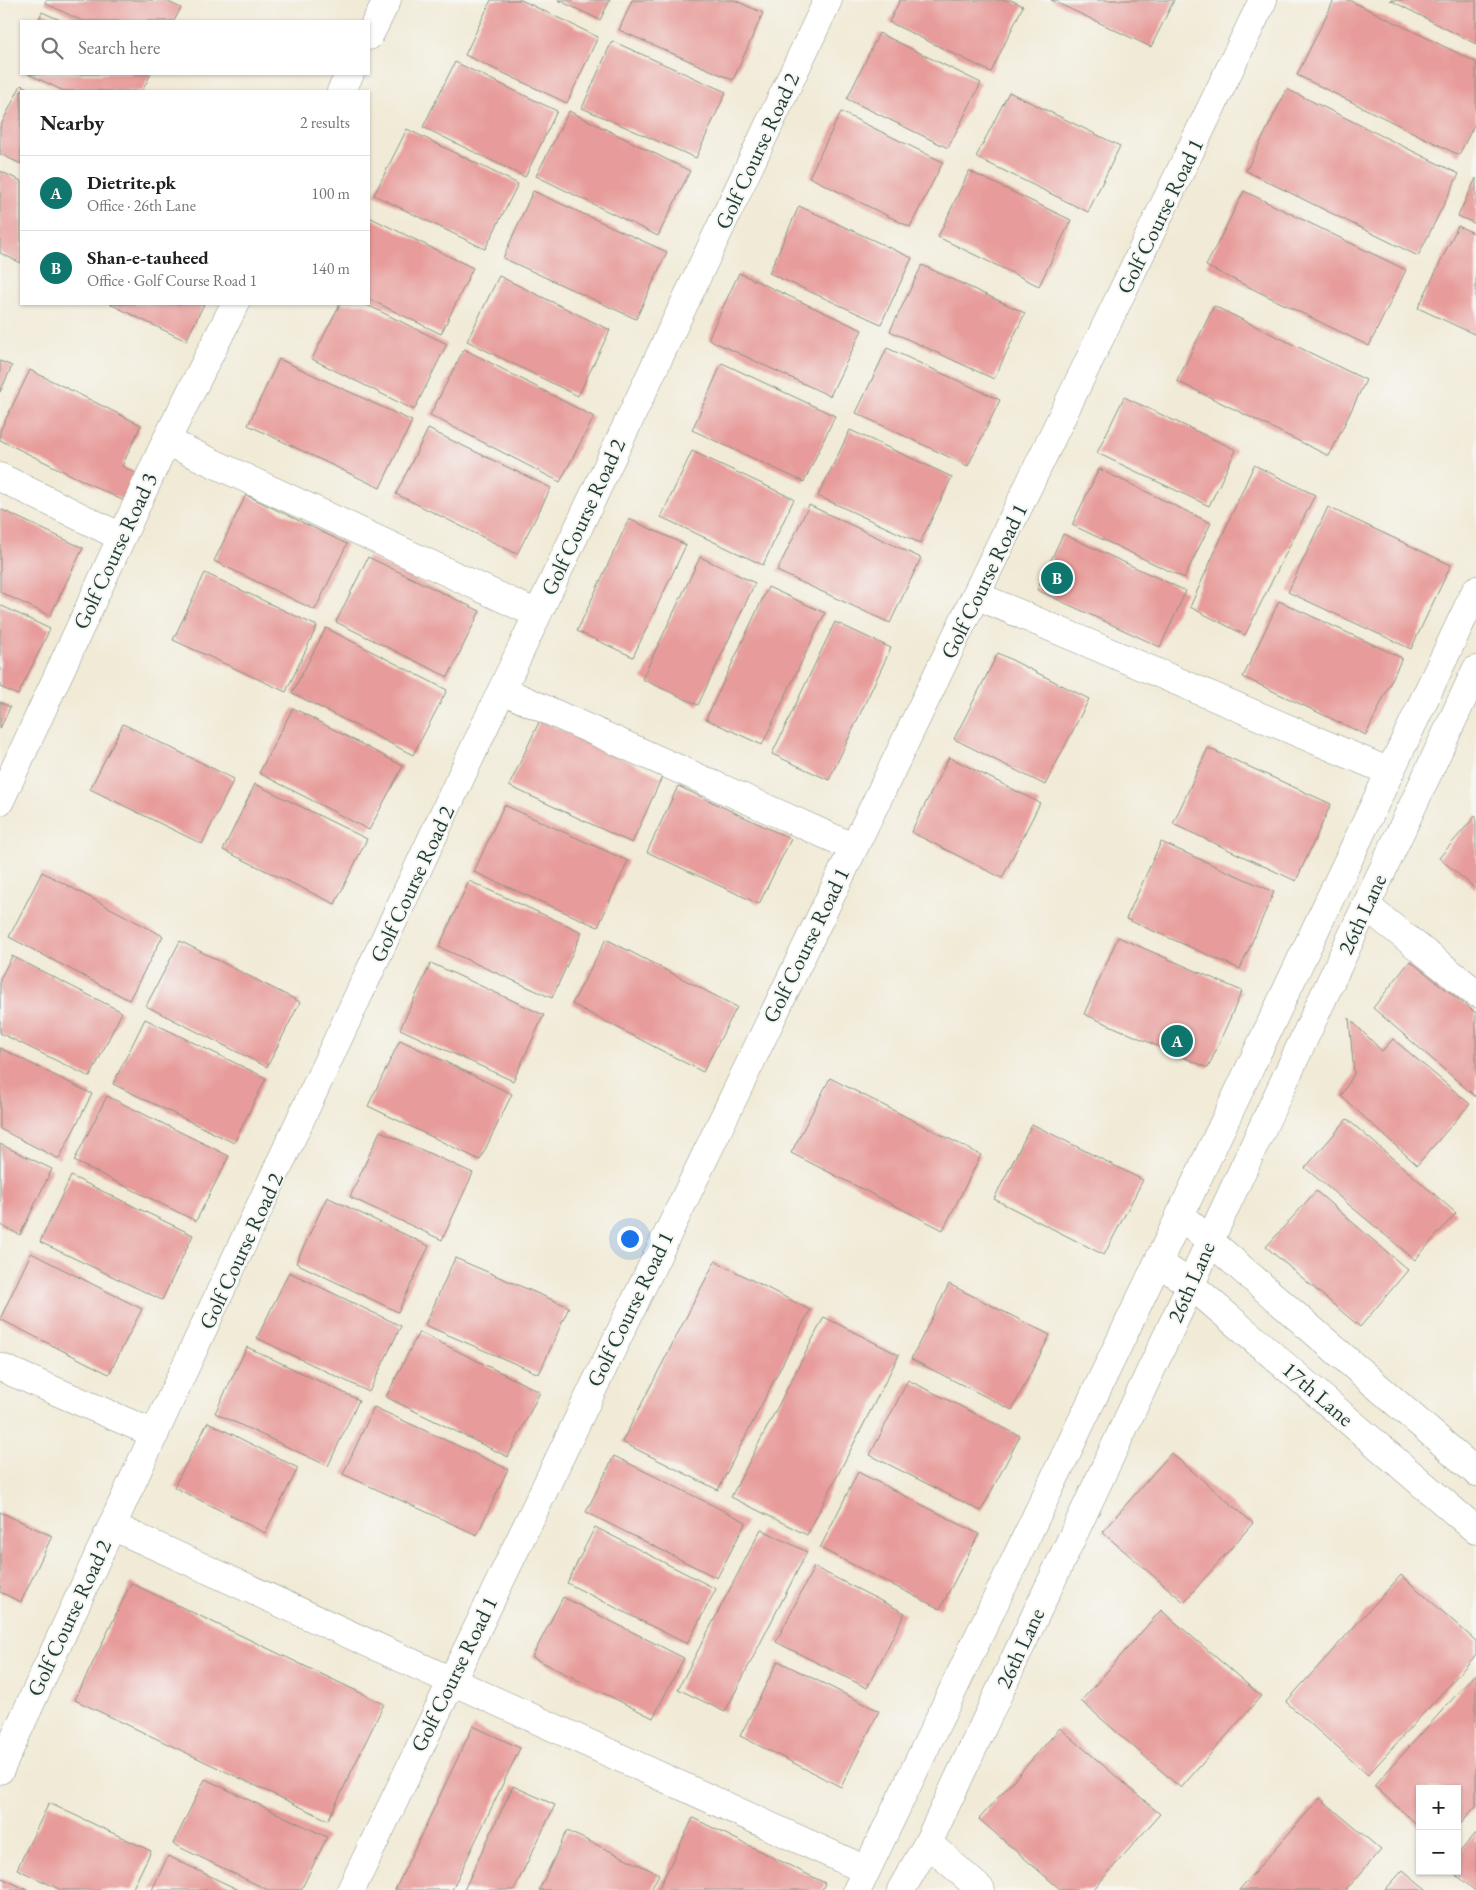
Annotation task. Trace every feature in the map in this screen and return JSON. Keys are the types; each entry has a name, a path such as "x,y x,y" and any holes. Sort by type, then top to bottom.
{"street":[{"path":"370,34 387,0"},
{"name":"Golf Course Road 2","path":"0,1770 537,614 828,0"},
{"name":"Golf Course Road 1","path":"351,1890 853,847 978,596 1263,0"},
{"path":"342,90 349,75"},
{"name":"Golf Course Road 3","path":"0,801 166,441 234,305"},
{"path":"166,441 537,614"},
{"path":"0,478 121,537"},
{"path":"112,1526 451,1682 861,1880 1158,1262 1476,590"},
{"path":"978,596 1390,772"},
{"name":"26th Lane","path":"901,1890 928,1843 1191,1285 1210,1240 1476,670"},
{"path":"502,690 853,847"},
{"path":"1366,906 1476,993"},
{"name":"17th Lane","path":"1180,1215 1476,1472"},
{"name":"17th Lane","path":"1158,1262 1191,1285 1476,1530"},
{"path":"0,1367 156,1434"},
{"path":"928,1843 981,1890"}],"building":[{"path":"46,0 164,0 181,8 175,20 80,20 45,3"},
{"path":"491,0 521,0 598,37 567,103 465,55"},
{"path":"558,0 610,0 600,20"},
{"path":"632,0 734,0 763,13 733,80 619,30"},
{"path":"900,0 1011,0 1023,6 991,72 889,22"},
{"path":"1051,0 1174,0 1151,47"},
{"path":"1334,0 1349,0 1476,62 1476,121 1459,155 1297,75"},
{"path":"1390,0 1476,0 1476,44"},
{"path":"42,12 60,20 38,20"},
{"path":"879,33 981,83 948,148 847,99"},
{"path":"612,41 726,92 696,158 582,108"},
{"path":"455,62 557,111 525,177 423,127"},
{"path":"30,75 150,75 143,90 62,90"},
{"path":"21,85 32,90 20,90 20,164 0,154 0,127"},
{"path":"1287,89 1459,174 1418,256 1246,171"},
{"path":"1009,92 1120,146 1088,212 976,157"},
{"path":"569,111 690,171 658,236 536,176"},
{"path":"841,112 943,162 910,227 809,177"},
{"path":"407,129 518,184 485,249 374,195"},
{"path":"0,171 20,181 20,263 0,253"},
{"path":"969,171 1071,220 1039,286 938,237"},
{"path":"1476,178 1476,224 1458,216"},
{"path":"533,191 667,252 636,319 503,258"},
{"path":"1244,191 1406,270 1369,346 1206,266"},
{"path":"799,206 912,258 881,324 769,273"},
{"path":"370,217 473,268 441,334 370,299"},
{"path":"1458,226 1476,234 1476,335 1418,308"},
{"path":"922,265 1025,313 994,379 890,331"},
{"path":"739,273 862,330 830,396 708,339"},
{"path":"499,276 610,330 578,396 467,341"},
{"path":"112,305 204,305 186,341"},
{"path":"339,305 367,305 447,344 414,410 312,359"},
{"path":"1214,306 1366,380 1329,456 1177,381"},
{"path":"887,348 1000,400 968,466 856,413"},
{"path":"464,349 594,417 560,482 430,415"},
{"path":"279,359 412,421 380,488 248,425"},
{"path":"0,361 12,366 0,392"},
{"path":"722,363 835,416 804,482 692,430"},
{"path":"30,370 141,425 122,466 138,474 124,501 0,440 0,431"},
{"path":"1124,397 1236,450 1209,506 1097,453"},
{"path":"428,429 551,488 517,554 396,494"},
{"path":"850,430 952,477 920,543 818,496"},
{"path":"692,451 794,499 763,565 661,517"},
{"path":"1254,465 1315,495 1245,635 1190,607"},
{"path":"1099,469 1211,523 1184,578 1072,525"},
{"path":"246,495 347,544 315,610 214,561"},
{"path":"809,505 921,558 890,623 777,571"},
{"path":"1328,507 1451,565 1411,649 1288,592"},
{"path":"0,509 83,548 50,616 0,592"},
{"path":"629,519 686,545 633,657 577,631"},
{"path":"1063,534 1186,591 1160,647 1037,590"},
{"path":"368,557 480,611 448,677 336,622"},
{"path":"700,557 755,583 698,705 642,679"},
{"path":"205,573 317,626 286,692 173,640"},
{"path":"768,587 825,613 762,745 706,719"},
{"path":"1279,601 1402,658 1366,735 1243,677"},
{"path":"0,605 50,629 18,695 0,687"},
{"path":"835,622 891,648 829,780 772,754"},
{"path":"326,628 447,690 413,755 292,693"},
{"path":"998,653 1089,699 1045,785 954,739"},
{"path":"0,702 10,707 0,729"},
{"path":"293,708 403,766 369,830 259,773"},
{"path":"540,720 662,777 632,843 509,786"},
{"path":"123,724 234,779 202,844 90,789"},
{"path":"1208,748 1331,804 1296,881 1173,824"},
{"path":"949,757 1040,803 1002,878 911,832"},
{"path":"255,784 367,839 335,904 223,850"},
{"path":"678,786 791,839 759,904 647,852"},
{"path":"504,805 628,861 598,927 474,872"},
{"path":"1476,815 1476,889 1439,858"},
{"path":"1161,842 1274,892 1240,969 1126,919"},
{"path":"42,872 163,936 129,1000 9,937"},
{"path":"469,881 582,932 552,998 439,947"},
{"path":"1118,937 1242,991 1208,1068 1084,1014"},
{"path":"606,939 737,1007 703,1072 572,1004"},
{"path":"180,941 300,1002 267,1067 146,1006"},
{"path":"12,956 122,1012 90,1077 0,1033 0,979"},
{"path":"1410,961 1476,1013 1476,1097 1373,1008"},
{"path":"431,963 544,1015 513,1081 400,1029"},
{"path":"1349,1018 1382,1051 1393,1039 1470,1104 1417,1165 1341,1096 1354,1074"},
{"path":"145,1019 266,1078 234,1143 113,1084"},
{"path":"400,1040 512,1094 480,1160 368,1106"},
{"path":"0,1048 92,1094 59,1159 0,1129"},
{"path":"830,1078 981,1155 943,1230 791,1153"},
{"path":"107,1096 229,1156 196,1221 74,1161"},
{"path":"1347,1119 1456,1213 1415,1260 1305,1168"},
{"path":"1032,1124 1143,1180 1104,1255 994,1199"},
{"path":"380,1131 473,1173 442,1240 350,1197"},
{"path":"0,1144 52,1169 20,1235 0,1225"},
{"path":"71,1176 193,1235 162,1300 40,1242"},
{"path":"1316,1191 1408,1270 1360,1327 1266,1247"},
{"path":"327,1197 429,1246 398,1312 296,1263"},
{"path":"31,1253 142,1309 109,1374 0,1319"},
{"path":"455,1258 569,1307 539,1374 425,1325"},
{"path":"715,1261 810,1310 718,1490 622,1442"},
{"path":"289,1272 401,1326 369,1392 257,1338"},
{"path":"949,1284 1050,1335 1012,1410 911,1359"},
{"path":"824,1317 899,1355 807,1535 731,1497"},
{"path":"419,1332 540,1392 508,1457 386,1397"},
{"path":"247,1347 359,1400 328,1466 215,1413"},
{"path":"908,1380 1020,1436 981,1511 870,1455"},
{"path":"374,1407 508,1469 477,1535 343,1474"},
{"path":"208,1422 298,1468 265,1533 174,1487"},
{"path":"1171,1453 1253,1523 1184,1602 1102,1532"},
{"path":"614,1456 746,1522 717,1578 586,1512"},
{"path":"858,1472 979,1534 940,1609 820,1548"},
{"path":"0,1512 52,1536 21,1602 0,1592"},
{"path":"595,1527 716,1589 687,1644 567,1583"},
{"path":"761,1529 807,1552 725,1712 678,1689"},
{"path":"814,1567 905,1613 867,1688 776,1642"},
{"path":"1401,1575 1476,1641 1476,1655 1368,1775 1286,1702"},
{"path":"131,1583 384,1704 328,1820 75,1700"},
{"path":"563,1597 684,1658 653,1718 532,1657"},
{"path":"1161,1610 1261,1696 1181,1788 1081,1701"},
{"path":"778,1661 879,1711 841,1787 740,1736"},
{"path":"1476,1673 1476,1806 1461,1823 1461,1785 1416,1785 1416,1823 1374,1786"},
{"path":"473,1726 520,1748 452,1890 395,1890"},
{"path":"1060,1728 1160,1814 1093,1890 1061,1890 979,1819"},
{"path":"205,1779 327,1837 301,1890 268,1890 173,1844"},
{"path":"513,1786 555,1805 514,1890 464,1890"},
{"path":"1320,1798 1381,1850 1346,1890 1239,1890"},
{"path":"49,1803 151,1851 132,1890 61,1890 17,1869"},
{"path":"693,1818 825,1883 822,1890 658,1890"},
{"path":"567,1831 659,1874 651,1890 539,1890"},
{"path":"1476,1833 1476,1890 1457,1875 1461,1875 1461,1850"},
{"path":"168,1856 239,1890 152,1890"},
{"path":"1403,1870 1427,1890 1385,1890"},
{"path":"0,1877 27,1890 0,1890"}],"place":[{"name":"Shan-e-tauheed","path":"1057,578"},
{"name":"Dietrite.pk","path":"1177,1041"}]}
